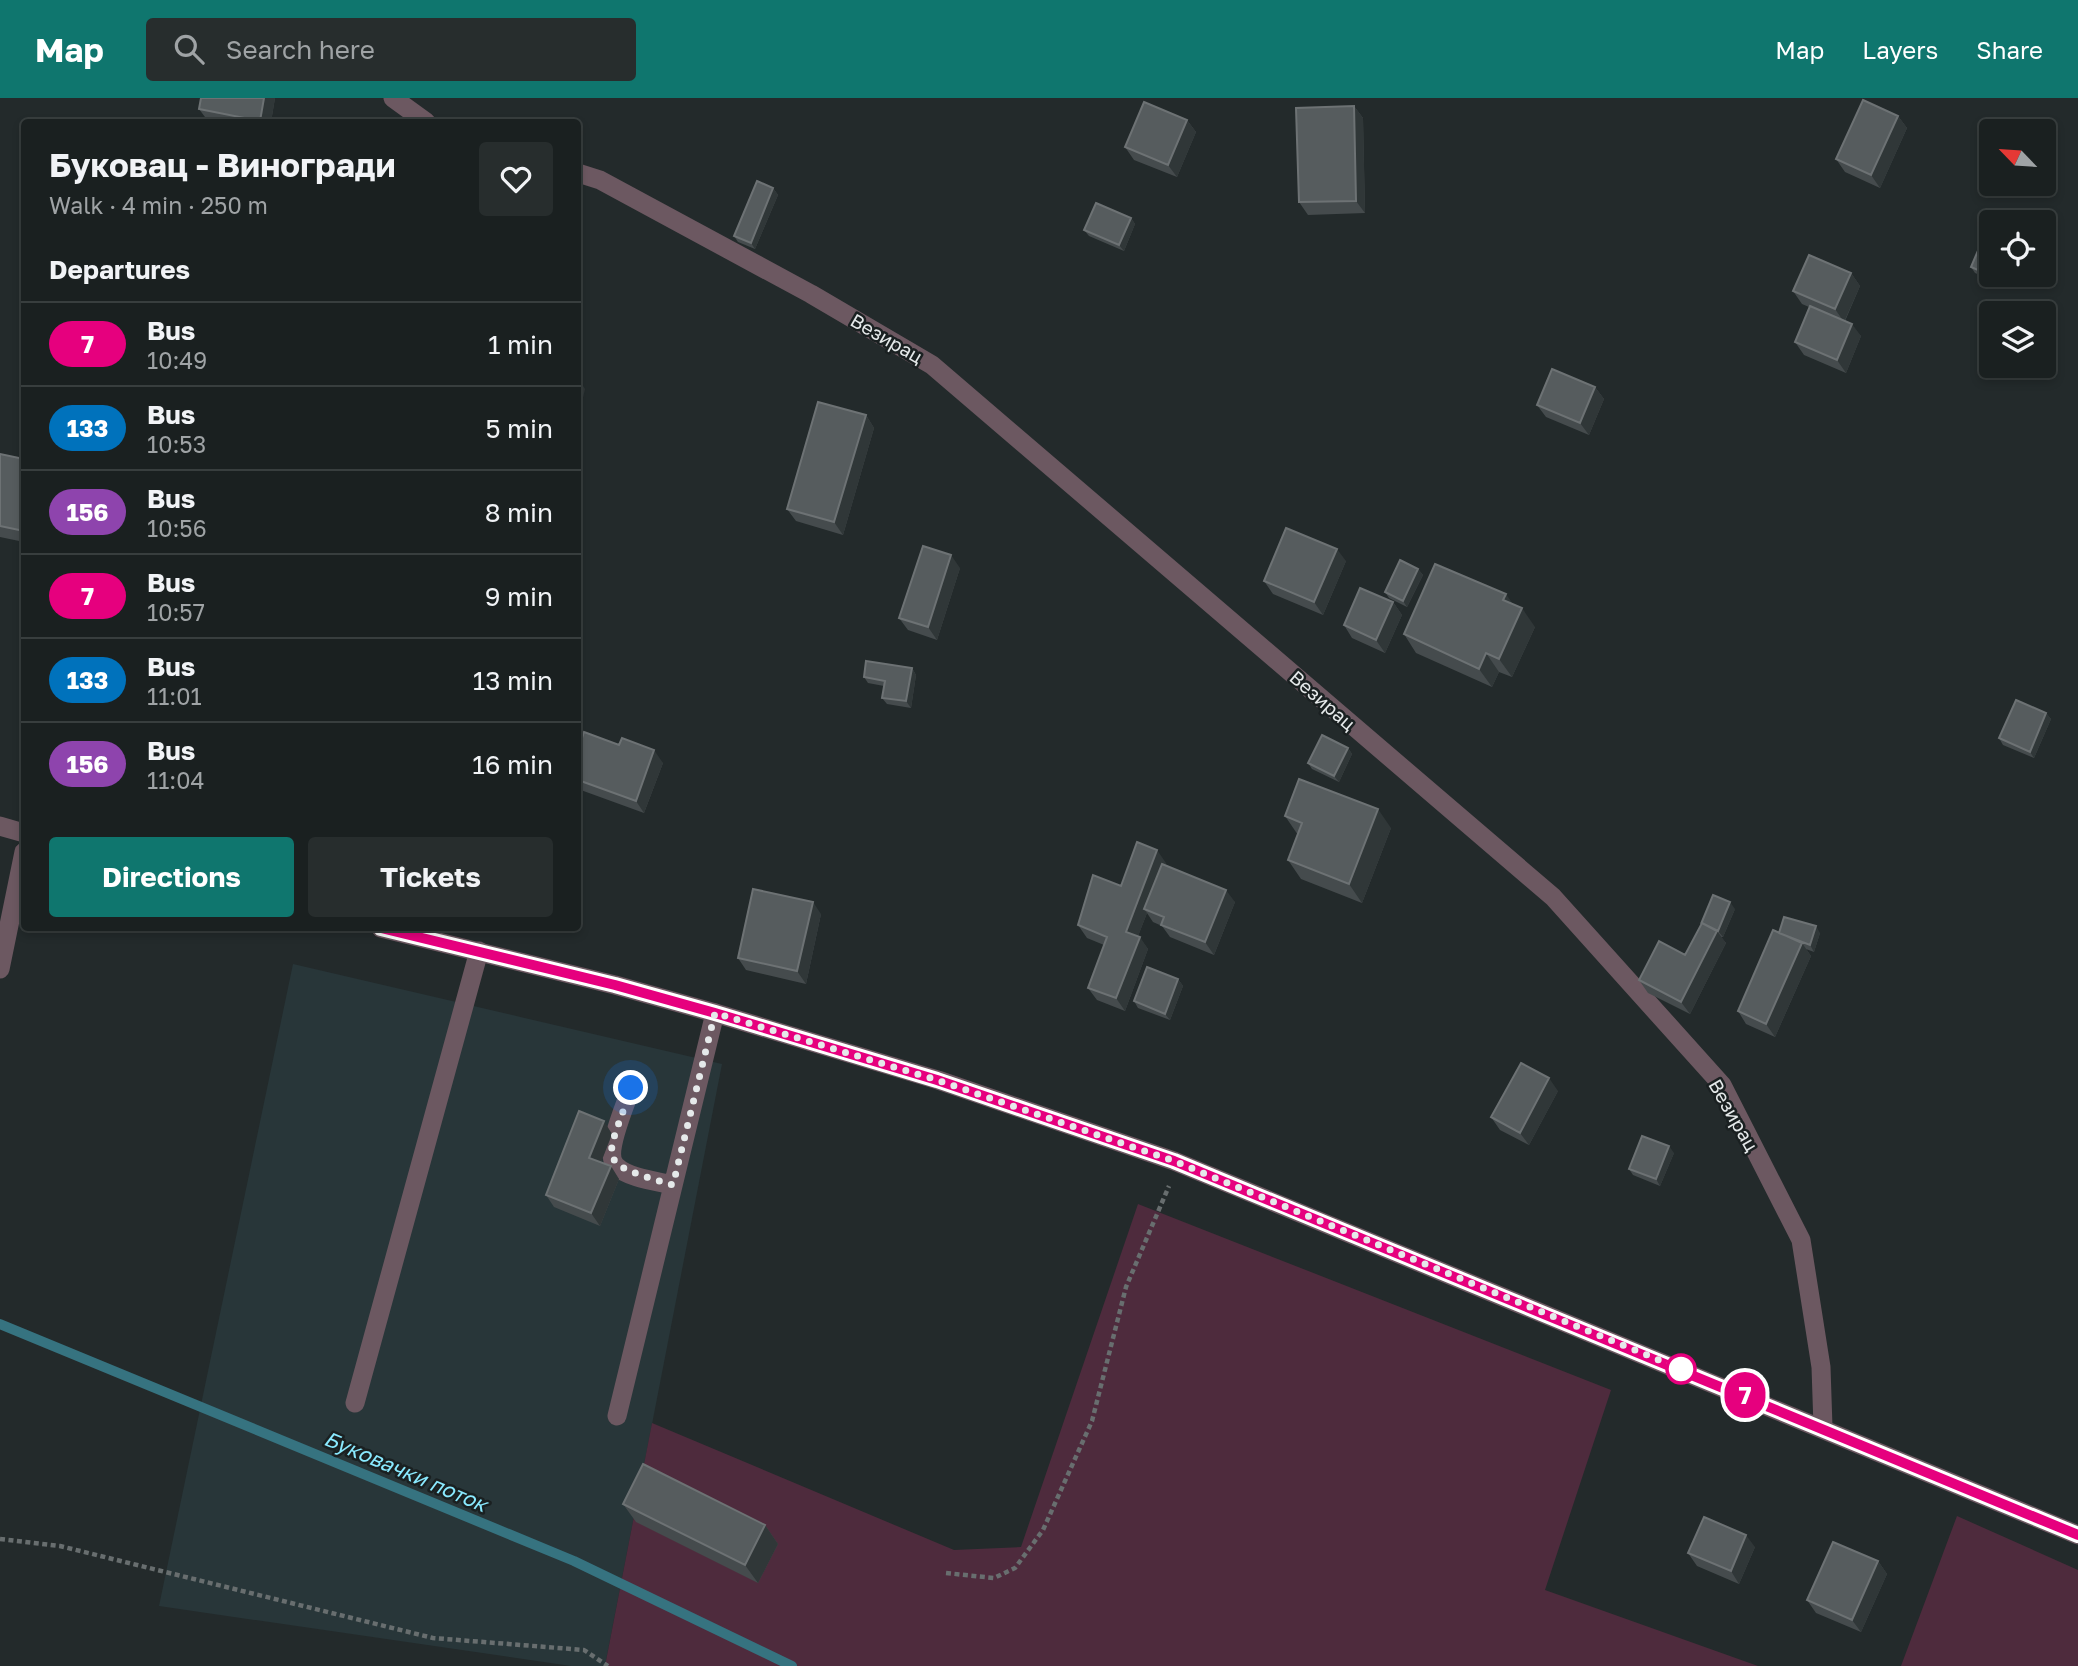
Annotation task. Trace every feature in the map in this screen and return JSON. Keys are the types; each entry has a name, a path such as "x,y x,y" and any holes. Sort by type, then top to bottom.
{"street":[{"path":"393,98 422,119"},
{"name":"Везирац","path":"581,174 600,180 811,294 932,365 1553,897 1721,1085 1801,1240 1821,1367 1823,1427"},
{"path":"0,826 21,832"},
{"path":"0,969 21,867"},
{"path":"394,931 715,1013 937,1080 1179,1163 1823,1427 2078,1535"},
{"path":"355,1403 480,951"},
{"path":"617,1416 715,1013"},
{"path":"631,1088 610,1153 613,1164 622,1171 673,1185"}],"path":[{"path":"946,1573 994,1578 1015,1568 1043,1530 1092,1421 1126,1287 1179,1163"},
{"path":"0,1539 60,1546 433,1639 584,1650 608,1666"}],"shaded area":[{"path":"293,964 722,1064 605,1666 571,1666 159,1606"},
{"path":"1138,1204 1611,1390 1545,1590 1758,1666 605,1666 652,1423 954,1550 1021,1547"},
{"path":"1957,1516 2078,1570 2078,1666 1901,1666"}],"building":[{"path":"201,98 264,98 260,119 199,109"},
{"path":"1863,100 1898,116 1871,175 1836,159"},
{"path":"1144,102 1187,120 1168,165 1125,147"},
{"path":"1354,106 1356,201 1299,202 1296,108"},
{"path":"757,181 773,188 751,243 734,236"},
{"path":"1096,203 1131,218 1119,245 1084,230"},
{"path":"1979,248 1979,270 1971,267"},
{"path":"1809,255 1851,273 1835,309 1793,291"},
{"path":"1810,306 1852,324 1837,360 1795,342"},
{"path":"1552,369 1595,387 1580,423 1537,405"},
{"path":"818,402 866,415 834,522 787,509"},
{"path":"0,454 21,458 21,530 0,526"},
{"path":"1286,528 1337,549 1314,602 1264,581"},
{"path":"923,546 951,555 928,627 899,618"},
{"path":"1400,560 1418,569 1403,601 1385,592"},
{"path":"1435,564 1506,594 1503,600 1522,608 1499,659 1486,653 1479,669 1404,634"},
{"path":"1360,588 1393,602 1376,640 1344,625"},
{"path":"866,661 912,668 906,701 882,698 885,681 864,677"},
{"path":"2016,700 2046,713 2030,752 1999,738"},
{"path":"584,732 619,745 622,738 654,750 636,801 581,781 581,741"},
{"path":"1322,735 1348,748 1334,776 1308,763"},
{"path":"1299,779 1378,809 1349,884 1288,860 1302,823 1285,816"},
{"path":"1137,842 1157,850 1126,932 1140,937 1116,998 1088,988 1107,937 1078,925 1093,875 1121,886"},
{"path":"1162,864 1226,890 1205,942 1161,925 1164,917 1144,909"},
{"path":"753,889 813,902 797,971 738,958"},
{"path":"1713,895 1730,902 1718,931 1701,924"},
{"path":"1784,917 1816,926 1810,945 1779,933"},
{"path":"1702,923 1717,931 1681,1002 1639,980 1659,941 1685,955"},
{"path":"1773,930 1802,943 1766,1024 1738,1011"},
{"path":"1147,967 1178,979 1165,1014 1134,1001"},
{"path":"1521,1063 1549,1078 1520,1133 1491,1117"},
{"path":"579,1111 604,1121 589,1158 611,1166 591,1213 546,1195"},
{"path":"1642,1136 1669,1146 1656,1179 1629,1169"},
{"path":"643,1464 765,1525 745,1565 623,1504"},
{"path":"1704,1517 1746,1535 1731,1571 1688,1553"},
{"path":"1833,1542 1878,1561 1852,1620 1807,1600"}],"waterway":[{"name":"Буковачки поток","path":"0,1324 574,1561 792,1666"}],"bus line":[{"name":"7","path":"393,931 615,985 715,1013 937,1080 1174,1161 2078,1535"}],"route":[{"path":"631,1088 610,1153 613,1164 622,1171 673,1185 715,1013 937,1080 1174,1161 1681,1369"}]}
